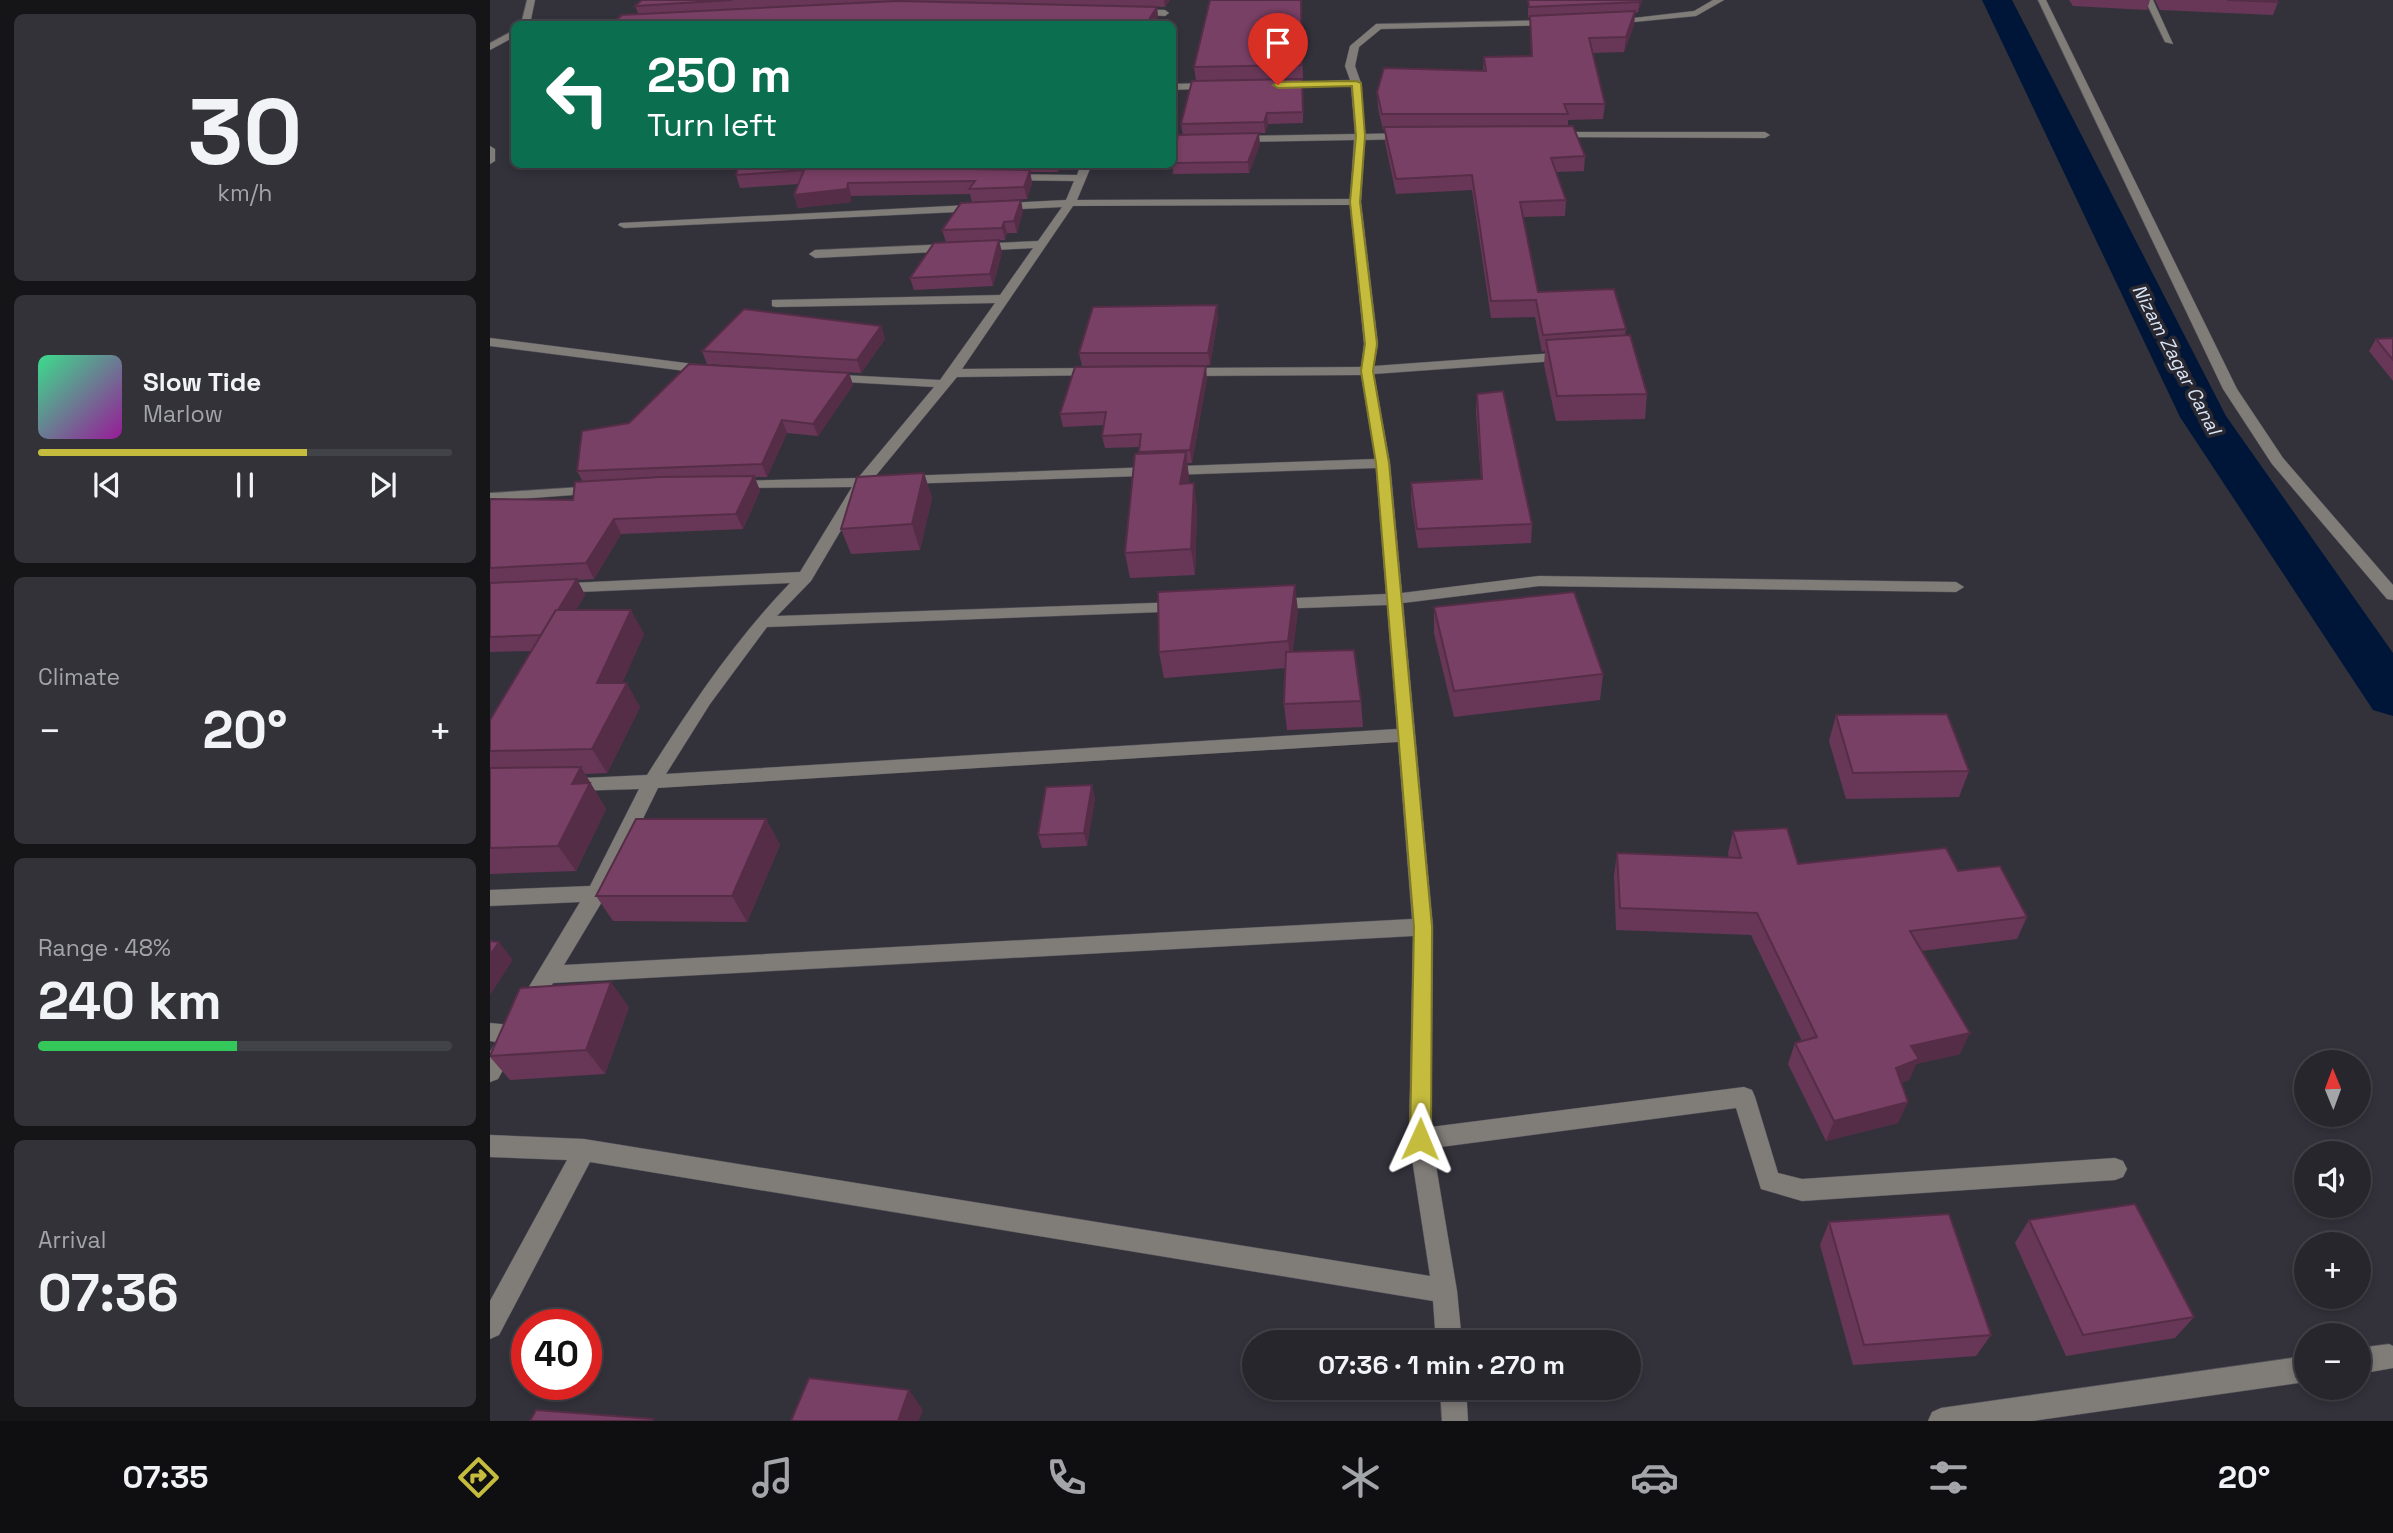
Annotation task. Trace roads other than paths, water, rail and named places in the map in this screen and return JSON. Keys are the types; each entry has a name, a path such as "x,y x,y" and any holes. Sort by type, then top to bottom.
{"street":[{"path":"526,21 531,0"},
{"path":"1599,22 1670,18 1696,13 1720,0"},
{"path":"2042,0 2230,389 2277,461 2393,594"},
{"path":"2149,0 2170,42"},
{"path":"1125,12 1168,10 1160,21"},
{"path":"1448,1330 1445,1291 1420,1139 1423,927 1383,463 1367,371 1371,344 1355,202 1360,136 1356,83 1350,66 1354,46 1379,26 1572,22"},
{"path":"490,47 511,35"},
{"path":"1264,85 1356,83"},
{"path":"1176,87 1225,86"},
{"path":"1542,135 1765,135"},
{"path":"1226,139 1416,136"},
{"path":"490,149 490,161"},
{"path":"490,1072 596,894 652,782 704,700 762,622 805,577 862,482 949,379 1070,203 1085,168"},
{"path":"1000,177 1081,178"},
{"path":"624,225 1070,203 1355,202"},
{"path":"815,254 1042,244"},
{"path":"776,303 1006,299"},
{"path":"490,342 725,371"},
{"path":"1174,372 1367,371 1587,355"},
{"path":"808,376 949,379 1119,372"},
{"path":"722,484 862,482 1383,463"},
{"path":"490,497 611,489"},
{"path":"545,588 805,577"},
{"path":"1256,604 1394,599 1539,581 1956,587"},
{"path":"762,622 1202,606"},
{"path":"558,784 652,782 1405,736"},
{"path":"490,898 596,894"},
{"path":"547,975 1423,927"},
{"path":"490,1032 513,1033"},
{"path":"1420,1139 1744,1097 1769,1181 1802,1190 2115,1169"},
{"path":"490,1146 584,1150 1445,1291"},
{"path":"490,1326 584,1150"},
{"path":"2371,1359 2389,1357"},
{"path":"1941,1421 2294,1371"},
{"path":"1454,1400 1455,1421"}],"waterway":[{"name":"Nizam Zagar Canal","path":"1997,0 2203,417 2393,696"}]}
